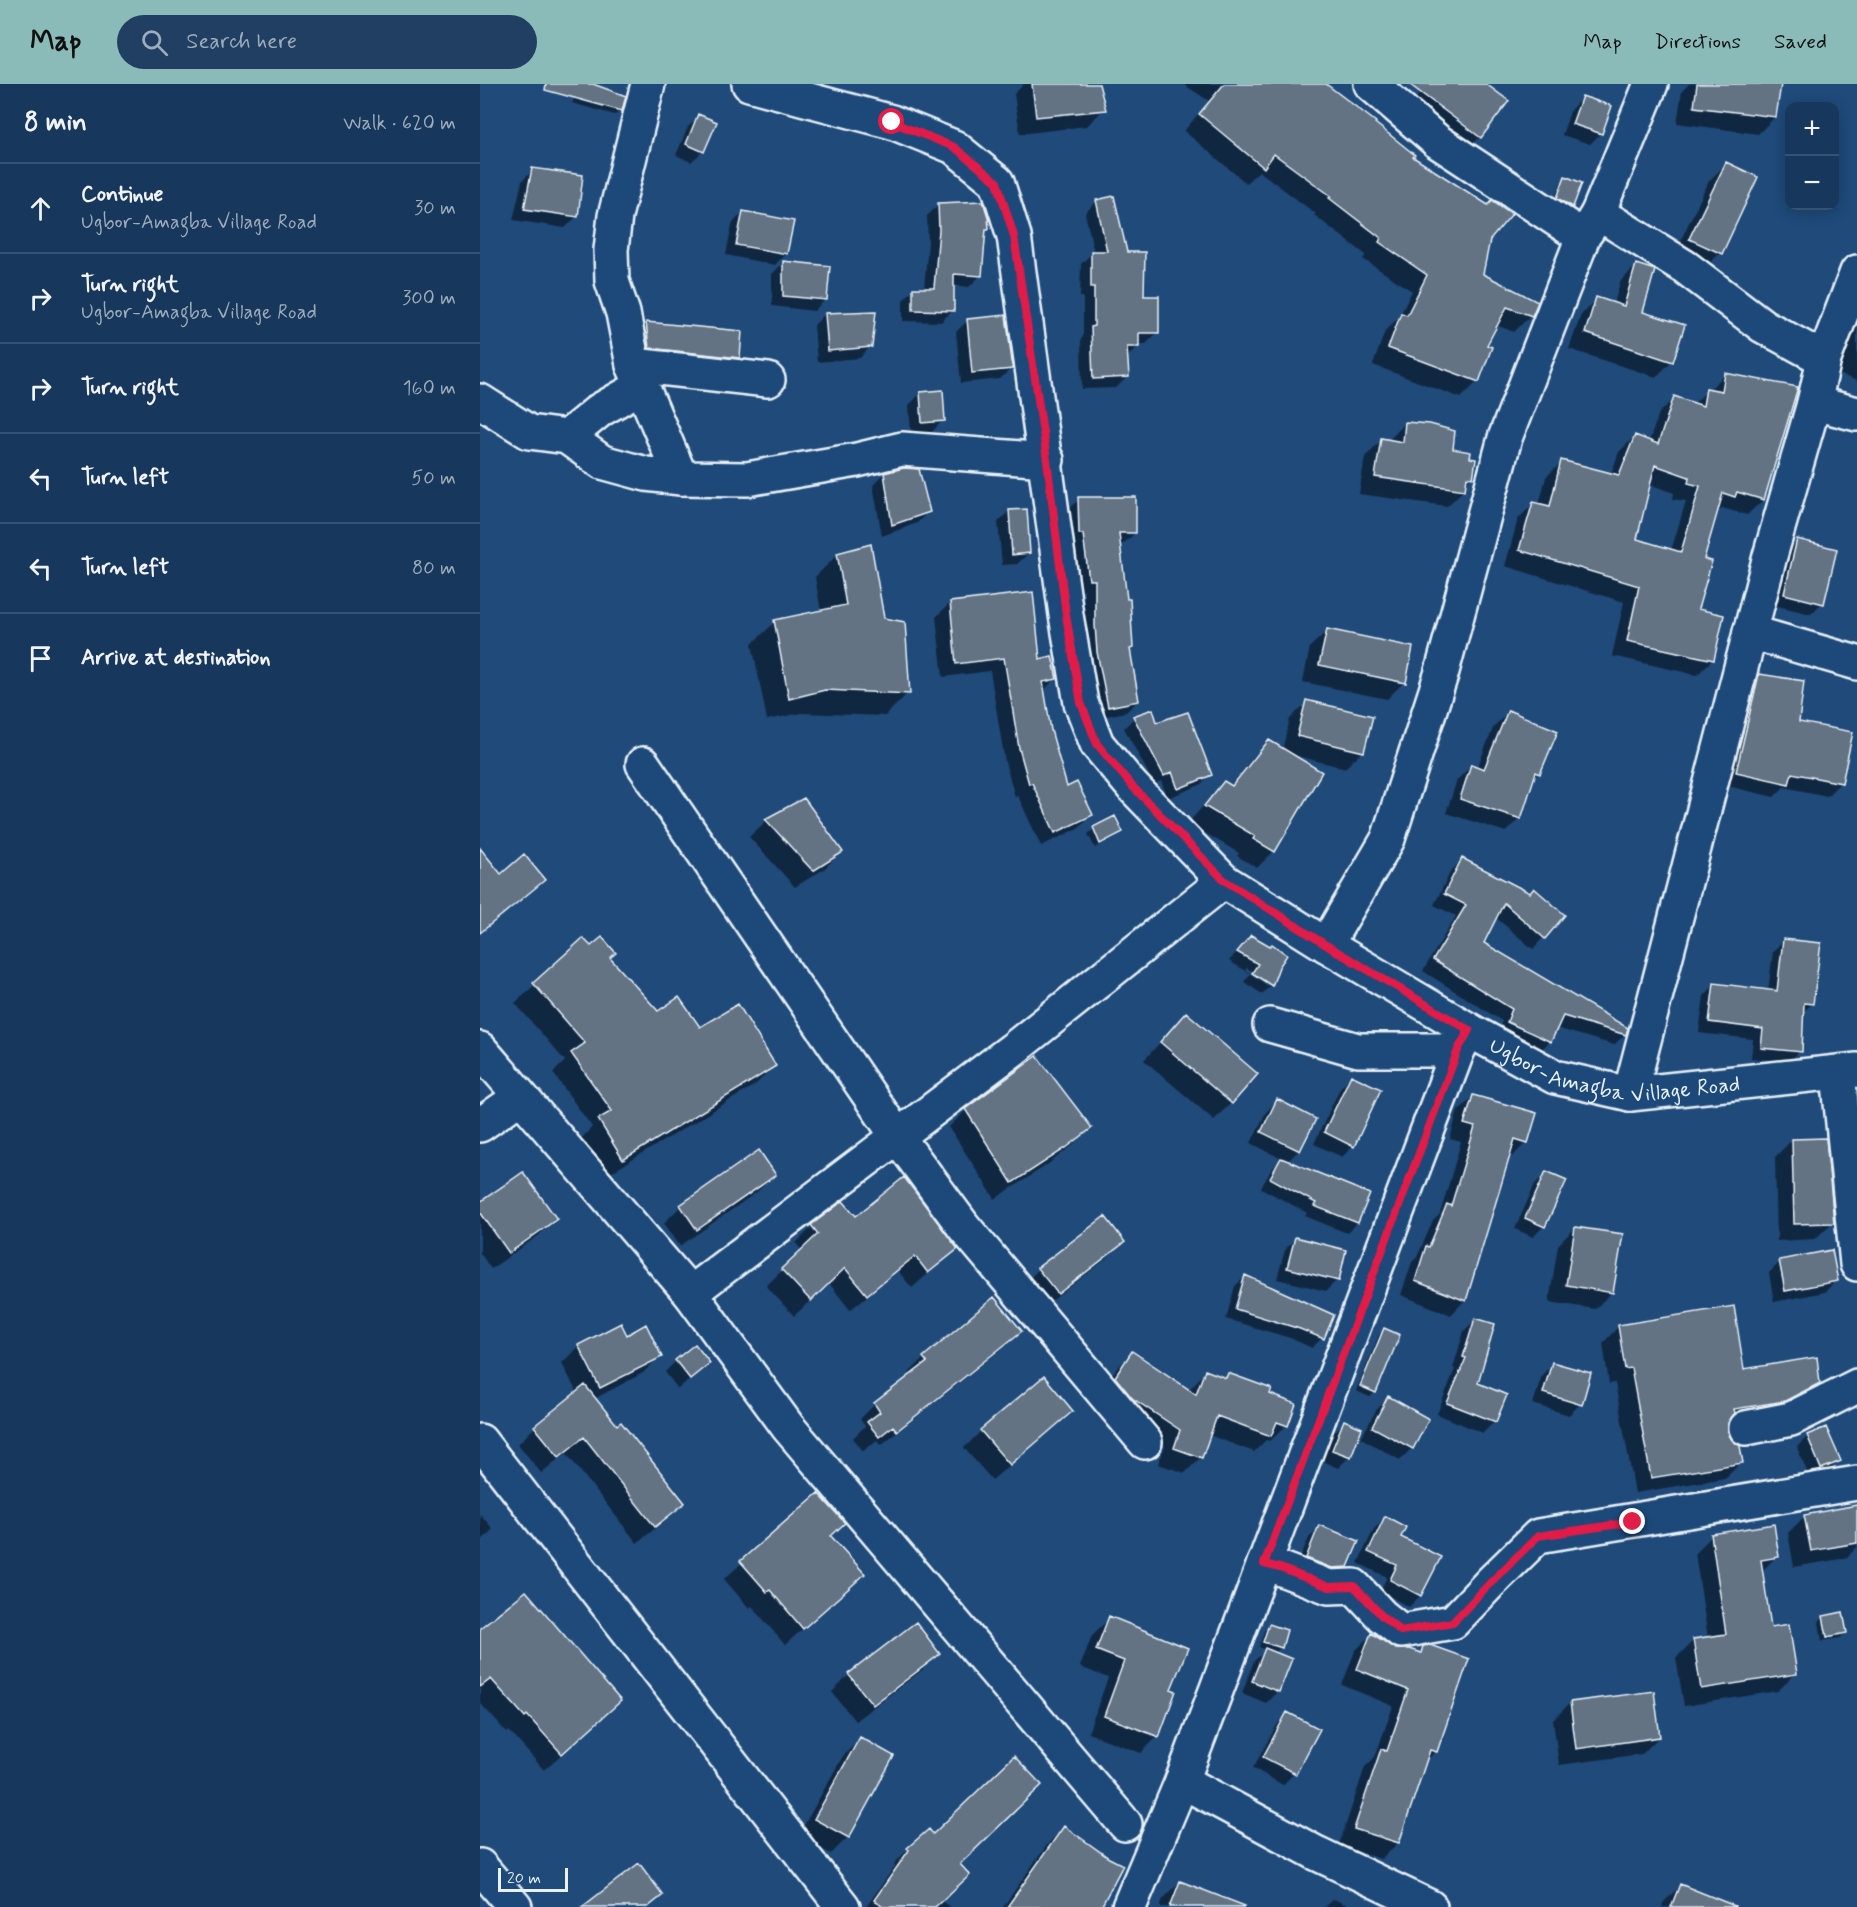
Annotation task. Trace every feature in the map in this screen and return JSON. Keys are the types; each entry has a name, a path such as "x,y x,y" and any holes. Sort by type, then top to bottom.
{"street":[{"path":"648,84 615,216 611,250 612,281 623,313 638,376 681,478"},
{"name":"Ugbor-Amagba Village Road","path":"749,84 892,122 954,147 997,182 1014,236 1047,460 1066,615 1081,703 1097,744 1132,786 1224,880 1326,945 1464,1040 1555,1077 1630,1094 1848,1071"},
{"path":"1371,84 1437,141 1590,225 1685,267 1763,326 1824,359"},
{"path":"1326,945 1388,839 1441,675 1505,438 1590,225 1651,84"},
{"path":"1630,1094 1770,556 1814,403 1824,359 1857,272"},
{"path":"567,437 638,376 768,380"},
{"path":"480,401 529,432"},
{"path":"1814,403 1857,414"},
{"path":"480,429 567,437 602,462 646,474 681,478 747,479 857,460 902,449 1047,460"},
{"path":"1750,632 1857,663"},
{"path":"643,764 897,1136 964,1227 1145,1442"},
{"path":"690,1293 1012,1050 1224,880"},
{"path":"1129,1907 1182,1782 1464,1040 1358,1050 1270,1025"},
{"path":"480,1049 690,1293 788,1427 1125,1824"},
{"path":"1848,1071 1857,1264"},
{"path":"480,1125 520,1097"},
{"path":"1746,1428 1791,1419 1857,1386"},
{"path":"480,1441 843,1907"},
{"path":"1264,1564 1329,1587 1354,1586 1382,1616 1401,1631 1453,1622 1538,1536 1857,1483"},
{"path":"1182,1782 1316,1853 1430,1907"},
{"path":"480,1866 515,1907"}],"building":[{"path":"546,84 593,84 626,96 622,111 545,90"},
{"path":"1032,84 1099,84 1106,110 1036,117"},
{"path":"1224,84 1326,84 1376,122 1415,155 1413,157 1488,205 1492,200 1512,214 1490,240 1483,274 1538,302 1532,316 1507,307 1487,345 1492,347 1479,382 1388,348 1401,313 1407,315 1427,275 1379,242 1381,238 1329,198 1331,196 1274,154 1264,168 1199,114"},
{"path":"1409,84 1486,84 1509,101 1481,138"},
{"path":"1697,84 1781,84 1776,117 1694,107"},
{"path":"1582,96 1612,106 1602,134 1572,124"},
{"path":"698,114 717,122 704,152 686,144"},
{"path":"1726,162 1758,177 1722,254 1689,239"},
{"path":"532,168 583,175 578,217 524,209"},
{"path":"1565,176 1582,183 1573,207 1557,198"},
{"path":"1114,196 1127,252 1145,252 1144,296 1159,296 1159,333 1139,333 1139,347 1127,347 1129,377 1093,379 1091,327 1094,326 1094,287 1091,287 1091,251 1107,251 1096,200"},
{"path":"983,201 989,229 986,229 982,276 954,274 954,311 913,310 913,288 934,288 939,230 938,203"},
{"path":"743,211 794,221 787,254 736,245"},
{"path":"783,261 830,266 827,300 783,296"},
{"path":"1636,264 1655,270 1643,312 1685,325 1673,362 1585,333 1596,297 1624,306"},
{"path":"876,311 872,347 828,351 825,313"},
{"path":"1006,315 1013,369 972,373 967,319"},
{"path":"646,322 742,331 740,358 649,348"},
{"path":"1725,373 1798,387 1764,500 1737,492 1735,497 1723,493 1704,559 1712,561 1698,609 1724,615 1714,660 1627,641 1639,586 1519,550 1533,502 1550,506 1561,460 1619,475 1635,435 1658,444 1674,396 1703,406 1706,388 1722,391","holes":["1655,465 1689,477 1688,483 1700,486 1681,552 1637,539"]},
{"path":"943,390 945,421 922,423 920,392"},
{"path":"1405,422 1430,424 1455,431 1453,449 1471,452 1470,458 1476,459 1473,478 1467,477 1465,490 1375,477 1381,438 1403,442"},
{"path":"904,468 919,469 930,512 892,525 884,473"},
{"path":"1078,497 1136,497 1136,533 1119,533 1127,599 1130,599 1133,648 1130,649 1139,701 1108,707 1097,652 1095,580 1089,580 1083,534 1079,534"},
{"path":"1027,509 1030,553 1012,555 1009,510"},
{"path":"1797,539 1837,549 1824,604 1784,594"},
{"path":"871,544 884,618 905,622 910,694 825,690 789,699 774,620 846,605 837,553"},
{"path":"1033,592 1040,659 1052,656 1057,679 1043,682 1051,730 1067,787 1077,782 1093,815 1055,833 1032,783 1029,784 1019,748 1004,658 956,664 950,602"},
{"path":"1327,629 1413,647 1406,683 1319,665"},
{"path":"1759,674 1804,681 1799,722 1853,732 1842,783 1792,773 1789,784 1736,772"},
{"path":"1306,700 1373,716 1364,752 1297,736"},
{"path":"1153,709 1157,722 1188,712 1212,775 1178,789 1172,772 1164,776 1133,716"},
{"path":"1508,710 1558,731 1540,774 1536,772 1521,819 1460,799 1471,764 1484,769"},
{"path":"1269,740 1322,772 1275,852 1253,839 1255,836 1204,806 1224,781 1232,786"},
{"path":"804,798 843,852 813,871 765,819"},
{"path":"1115,816 1123,832 1100,844 1093,827"},
{"path":"480,848 501,874 524,854 545,880 480,933"},
{"path":"1462,858 1530,893 1534,888 1565,915 1545,939 1504,903 1484,943 1628,1028 1626,1035 1563,1016 1551,1042 1507,1022 1512,1009 1433,960 1466,905 1444,894"},
{"path":"1251,935 1270,946 1272,944 1287,955 1279,967 1272,986 1252,973 1258,964 1237,952"},
{"path":"602,937 616,953 610,958 658,1011 679,997 700,1027 738,1004 776,1066 623,1160 598,1119 612,1111 571,1053 585,1043 533,983 583,938 591,946"},
{"path":"1783,939 1821,943 1813,1004 1804,1003 1802,1052 1761,1048 1763,1029 1709,1022 1714,983 1777,991"},
{"path":"1186,1012 1258,1074 1232,1104 1160,1042"},
{"path":"1037,1056 1092,1128 1012,1183 965,1109"},
{"path":"1351,1075 1381,1089 1354,1147 1324,1132"},
{"path":"1473,1095 1537,1113 1528,1143 1515,1139 1466,1301 1415,1281 1426,1246 1429,1247 1447,1204 1451,1206 1475,1127 1464,1124"},
{"path":"1277,1099 1316,1119 1300,1151 1261,1132"},
{"path":"1826,1138 1834,1223 1794,1224 1792,1139"},
{"path":"759,1150 776,1175 697,1230 680,1205"},
{"path":"1281,1158 1370,1194 1358,1223 1314,1206 1316,1203 1270,1178"},
{"path":"1546,1171 1567,1180 1545,1227 1525,1218"},
{"path":"523,1172 557,1219 509,1253 480,1212 480,1202"},
{"path":"904,1177 958,1249 928,1273 915,1256 867,1295 845,1268 811,1301 781,1269 818,1234 811,1225 843,1201 856,1216"},
{"path":"1105,1216 1125,1242 1058,1294 1037,1268"},
{"path":"1575,1227 1623,1234 1613,1293 1566,1285"},
{"path":"1295,1237 1346,1250 1339,1281 1287,1268"},
{"path":"1832,1250 1838,1281 1785,1291 1779,1260"},
{"path":"1245,1275 1334,1315 1324,1339 1300,1329 1235,1309"},
{"path":"994,1297 1022,1331 897,1431 893,1426 879,1437 867,1422 880,1412 874,1403 927,1362 923,1357"},
{"path":"1734,1306 1744,1369 1817,1357 1820,1383 1785,1401 1734,1409 1735,1413 1728,1423 1728,1431 1732,1440 1740,1446 1743,1463 1651,1478 1631,1368 1625,1369 1618,1325"},
{"path":"1475,1318 1495,1324 1478,1383 1507,1395 1496,1422 1447,1403 1466,1358 1463,1357"},
{"path":"621,1323 627,1335 646,1324 662,1357 600,1388 578,1345"},
{"path":"1384,1328 1400,1335 1376,1393 1360,1386"},
{"path":"695,1344 710,1363 690,1379 675,1360"},
{"path":"1132,1351 1196,1394 1205,1370 1226,1378 1228,1373 1272,1389 1270,1394 1296,1404 1288,1426 1277,1422 1271,1436 1217,1416 1202,1458 1174,1448 1180,1430 1132,1398 1115,1377"},
{"path":"1552,1362 1591,1373 1582,1405 1543,1393"},
{"path":"1044,1376 1073,1411 1010,1465 980,1430"},
{"path":"585,1385 617,1425 621,1422 685,1503 655,1527 584,1437 559,1457 534,1426"},
{"path":"1388,1396 1429,1419 1413,1449 1372,1427"},
{"path":"1344,1420 1362,1428 1351,1457 1332,1450"},
{"path":"1826,1427 1841,1461 1821,1469 1807,1435"},
{"path":"818,1493 845,1523 831,1536 865,1574 803,1629 770,1590 767,1592 740,1561"},
{"path":"1857,1505 1857,1543 1811,1551 1804,1515"},
{"path":"1385,1516 1406,1527 1401,1537 1441,1557 1421,1596 1390,1580 1397,1565 1368,1552"},
{"path":"1774,1524 1779,1557 1761,1560 1771,1627 1789,1624 1797,1674 1701,1689 1693,1639 1726,1634 1711,1534"},
{"path":"1319,1525 1359,1541 1348,1567 1332,1568 1306,1558"},
{"path":"526,1591 621,1701 562,1754 491,1679 480,1687 480,1628"},
{"path":"1843,1612 1847,1633 1827,1637 1823,1616"},
{"path":"1109,1616 1188,1648 1171,1689 1176,1691 1159,1737 1104,1716 1124,1661 1096,1650"},
{"path":"916,1622 940,1654 873,1705 848,1674"},
{"path":"1269,1624 1287,1630 1282,1648 1263,1642"},
{"path":"1371,1633 1396,1649 1409,1649 1421,1653 1423,1646 1430,1645 1469,1659 1437,1752 1430,1750 1399,1843 1354,1829 1381,1749 1387,1751 1408,1690 1357,1669"},
{"path":"1265,1648 1292,1659 1279,1692 1252,1681"},
{"path":"1654,1691 1660,1737 1576,1749 1570,1702"},
{"path":"1287,1712 1320,1729 1296,1774 1263,1757"},
{"path":"860,1737 894,1756 849,1838 814,1819"},
{"path":"1014,1756 1042,1785 960,1864 970,1875 935,1907 883,1907 874,1900 909,1850 907,1848 929,1829 933,1834"},
{"path":"1064,1826 1109,1858 1123,1865 1101,1907 1007,1907"},
{"path":"639,1863 663,1895 648,1907 582,1907"},
{"path":"1180,1881 1245,1906 1170,1907"},
{"path":"1680,1884 1735,1906 1735,1907 1671,1907"}],"route":[{"path":"892,122 954,147 997,182 1014,236 1047,460 1066,615 1081,703 1097,744 1132,786 1224,880 1326,945 1469,1030 1458,1050 1264,1564 1329,1587 1354,1586 1382,1616 1401,1631 1453,1622 1538,1536 1633,1522"}]}
